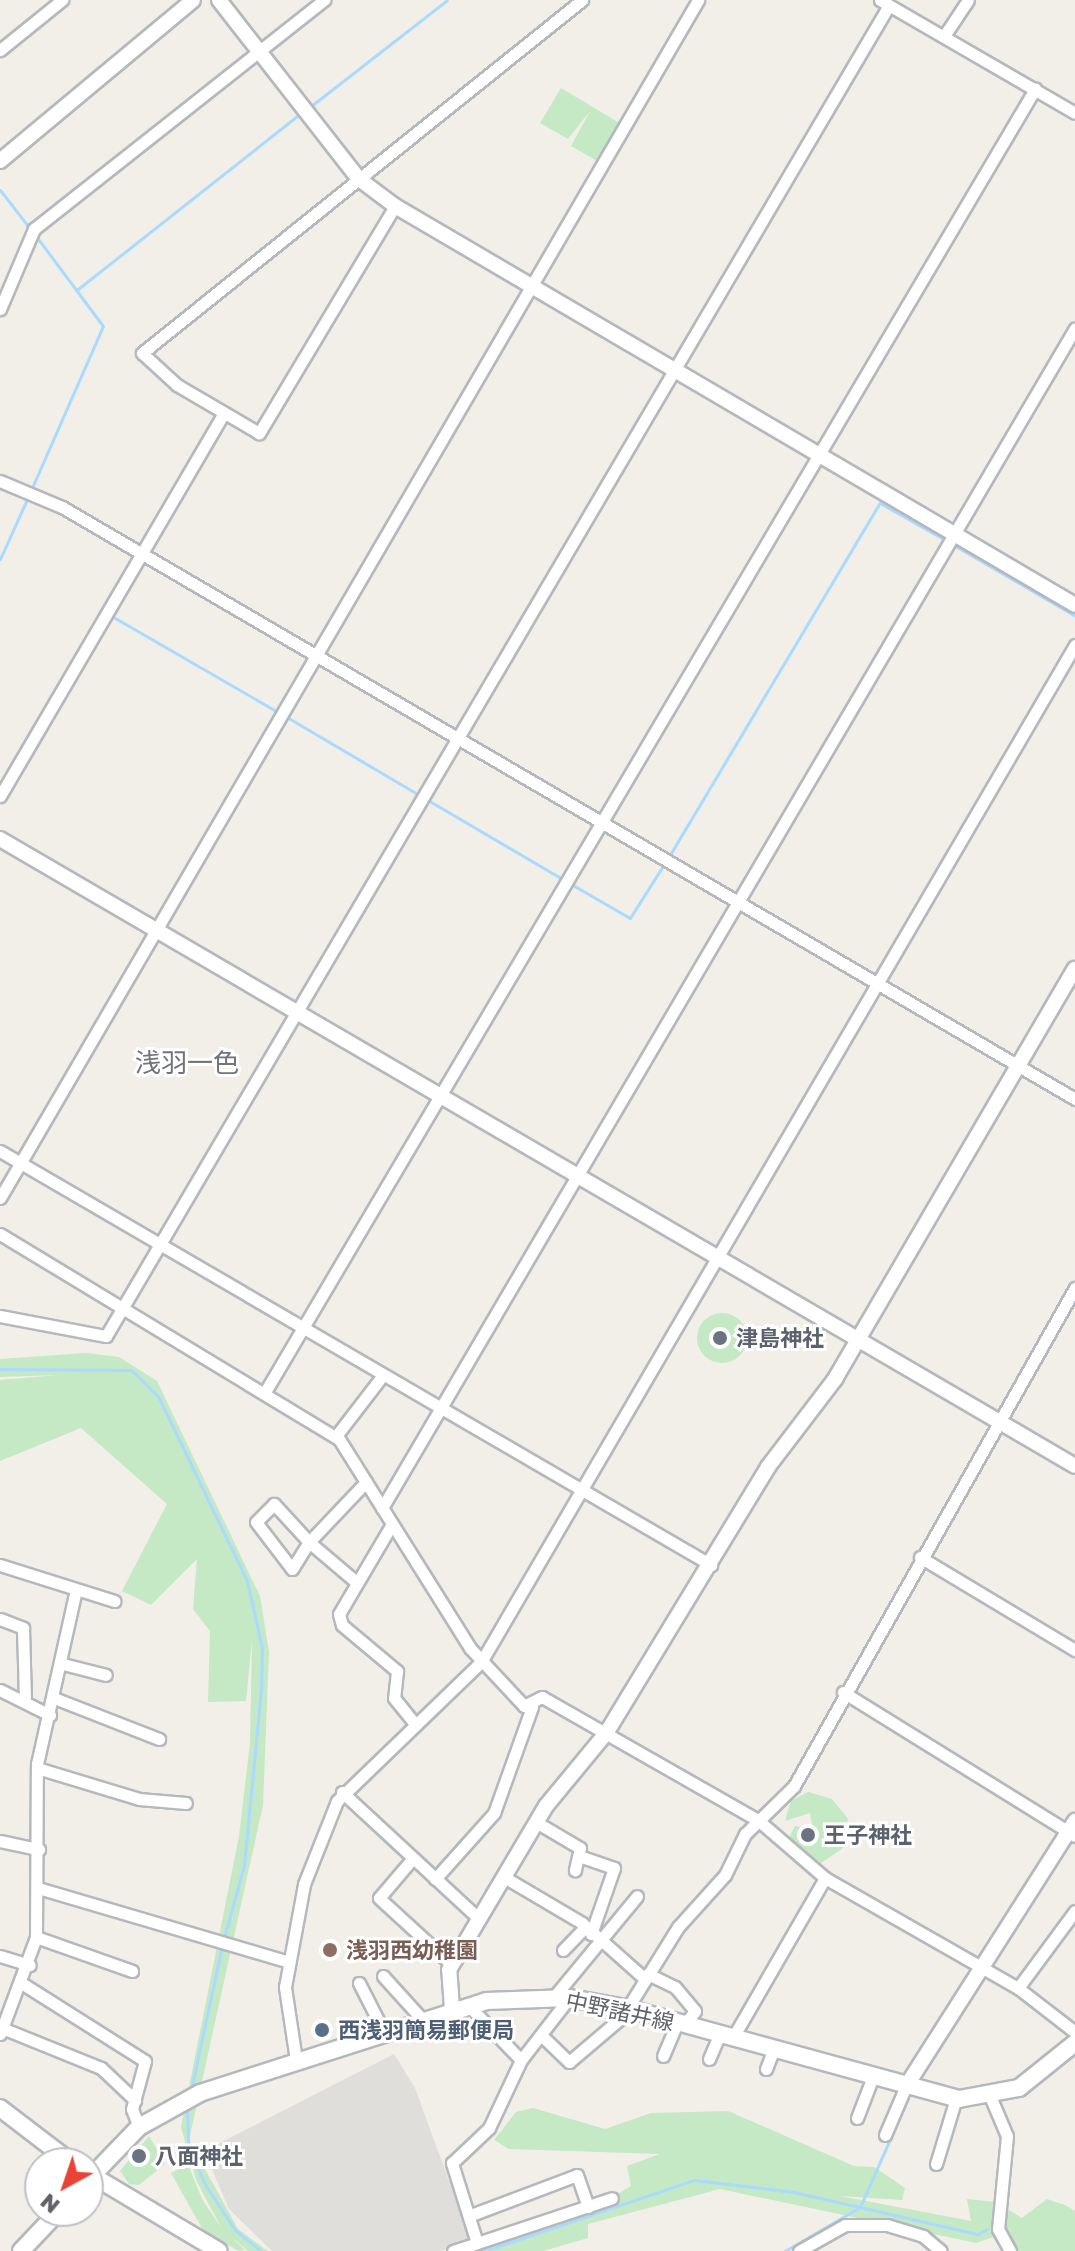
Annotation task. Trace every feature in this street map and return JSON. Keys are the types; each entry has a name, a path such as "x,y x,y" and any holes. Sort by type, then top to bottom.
{"main road":[{"name":"中野諸井線","path":"104,2161 139,2127 169,2107 200,2093 460,2007 561,1998 626,2008 905,2088 956,2098 990,2096 1041,2075 1075,2043"},
{"path":"0,2108 51,2147"},
{"path":"104,2185 219,2251"},
{"path":"21,2251 44,2227"}],"street":[{"path":"0,50 62,0"},
{"path":"0,161 193,0"},
{"path":"219,0 359,179 395,206 1075,605"},
{"path":"0,309 34,229 324,0"},
{"path":"395,206 259,433 224,413 142,353 582,0"},
{"path":"0,1198 698,0"},
{"path":"944,36 968,0"},
{"path":"0,1316 106,1336 674,371 884,3 1075,113"},
{"path":"265,1392 300,1327 814,452 1035,89"},
{"path":"382,1508 1075,328"},
{"path":"0,796 224,413"},
{"path":"0,481 143,555 874,986 1075,1099"},
{"path":"296,2060 285,2015 289,1962 308,1871 342,1792 481,1662 1075,645"},
{"path":"0,839 719,1255 1075,1466"},
{"path":"521,2060 460,2007 446,1983 452,1965 536,1822 607,1732 768,1467 858,1340 1075,969"},
{"path":"0,1151 711,1565"},
{"path":"0,1234 125,1305 336,1436 481,1662 532,1707"},
{"path":"541,2035 569,2062 626,2008 759,1821 794,1786 843,1692 1075,1288"},
{"path":"336,1436 383,1375"},
{"path":"355,1581 309,1542 274,1504 256,1522 292,1569 309,1542 366,1482"},
{"path":"392,1524 355,1581 339,1614 342,1625 397,1671 394,1698 415,1724"},
{"path":"920,1557 1075,1650"},
{"path":"0,1565 114,1601"},
{"path":"76,1590 63,1664 37,1768 39,1849 36,1937 23,1984 1,2031 101,2068 135,2100"},
{"path":"0,1619 23,1628 25,1699"},
{"path":"63,1664 106,1675"},
{"path":"0,1690 25,1699 50,1715"},
{"path":"843,1692 1073,1829 905,2088 885,2135"},
{"path":"435,1879 494,1813 532,1707 542,1697 759,1821 825,1878 1018,1988 1075,2032"},
{"path":"54,1698 159,1739"},
{"path":"37,1768 139,1799 186,1803"},
{"path":"342,1792 479,1919"},
{"path":"536,1822 580,1848 575,1870"},
{"path":"0,1841 39,1849"},
{"path":"477,2243 471,2215 452,2163 489,2128 521,2060 541,2035 591,1934 614,1868 579,1856"},
{"path":"413,1858 379,1898 452,1965"},
{"path":"504,1877 591,1934 646,1976 675,1987 695,2011 681,2024 663,2056"},
{"path":"709,2059 726,2037 825,1878"},
{"path":"38,1888 223,1946 289,1962"},
{"path":"563,1950 591,1934 637,1896"},
{"path":"1018,1988 1075,1911"},
{"path":"36,1937 132,1971"},
{"path":"0,1956 30,1965"},
{"path":"383,1976 421,2018"},
{"path":"359,1983 383,2030"},
{"path":"23,1984 145,2061 135,2100 139,2127"},
{"path":"766,2069 773,2051"},
{"path":"857,2118 872,2079"},
{"path":"990,2096 1007,2136 998,2229 1010,2251"},
{"path":"936,2164 956,2098"},
{"path":"471,2215 577,2175 588,2207"},
{"path":"453,2251 612,2198"},
{"path":"799,2251 845,2225 887,2225 923,2236 941,2251"}],"shaded area":[{"path":"394,2054 415,2088 471,2241 441,2251 272,2251 229,2209 204,2151"}],"green space":[{"path":"561,88 621,124 599,162 571,146 590,111 568,139 540,123"},
{"path":"722,1313 739,1321 747,1338 739,1355 722,1363 705,1355 697,1338 705,1321"},
{"path":"86,1353 119,1357 157,1381 260,1596 269,1652 263,1805 189,2140 238,2229 268,2251 248,2251 228,2234 245,2250 239,2251 204,2232 171,2173 188,2164 202,2199 222,2229 196,2180 181,2127 239,1836 250,1743 252,1640 246,1701 208,1702 210,1631 193,1609 197,1559 151,1605 122,1591 167,1504 81,1428 0,1461 0,1380 59,1375 0,1377 0,1359"},
{"path":"808,1792 832,1799 848,1819 843,1848 821,1863 788,1840 795,1826 813,1829 810,1813 785,1821 791,1801"},
{"path":"533,2108 605,2129 651,2113 728,2111 854,2166 874,2167 905,2188 902,2200 840,2196 971,2221 967,2199 996,2202 1022,2218 1047,2199 1065,2205 1075,2211 1075,2251 1002,2251 993,2237 976,2243 720,2189 588,2224 588,2238 543,2251 461,2251 606,2201 631,2186 627,2166 660,2154 509,2149 494,2140 516,2112"},
{"path":"149,2136 165,2164 139,2185 129,2184 120,2171"}],"waterway":[{"path":"311,106 447,0"},
{"path":"78,289 301,113"},
{"path":"0,190 31,230"},
{"path":"31,490 103,326 36,236"},
{"path":"0,559 28,497"},
{"path":"668,858 880,503 945,540"},
{"path":"952,544 1075,616"},
{"path":"115,618 278,712"},
{"path":"285,716 419,795"},
{"path":"426,799 564,880"},
{"path":"571,884 630,918 664,864"},
{"path":"0,1369 131,1370 158,1396 247,1581 262,1648 261,1689 244,1865 224,1938"},
{"path":"191,2090 222,1945"},
{"path":"785,2251 860,2207 908,2098"},
{"path":"187,2109 188,2147 206,2186 235,2230 261,2251"},
{"path":"484,2251 694,2180 794,2192 978,2234 987,2229"}],"place":[{"name":"津島神社","path":"720,1338"},
{"name":"王子神社","path":"808,1835"},
{"name":"浅羽西幼稚園","path":"330,1950"},
{"name":"西浅羽簡易郵便局","path":"322,2030"},
{"name":"八面神社","path":"139,2156"}],"district":[{"name":"浅羽一色","path":"187,1063"}]}
